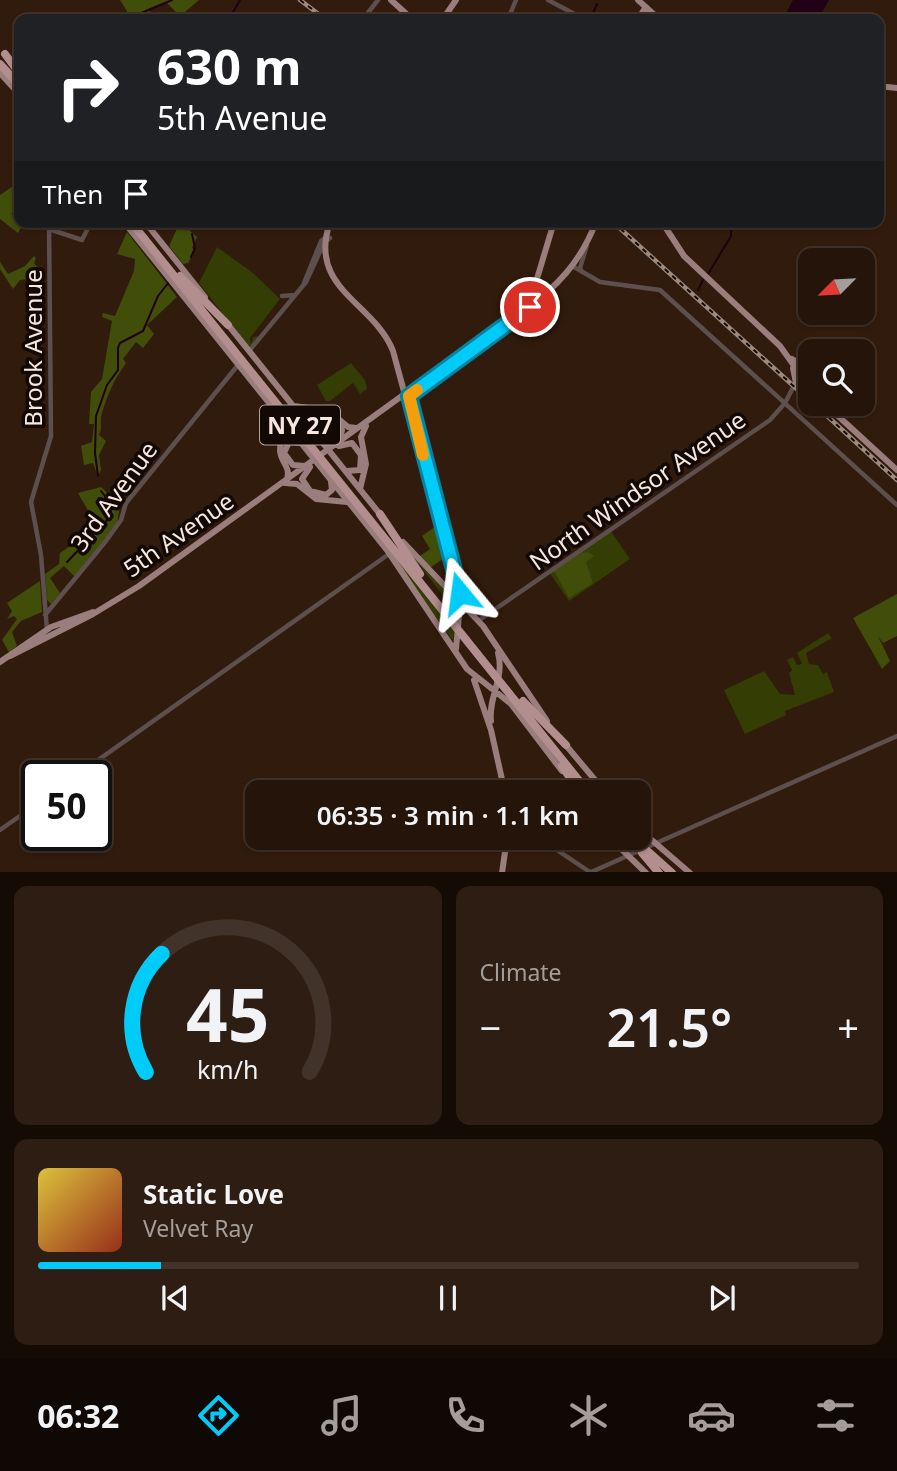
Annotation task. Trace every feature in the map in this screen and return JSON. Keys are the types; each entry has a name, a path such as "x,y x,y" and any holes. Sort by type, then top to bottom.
{"highway":[{"path":"2,53 14,67"},
{"path":"0,64 14,79"},
{"name":"NY 27","path":"136,228 420,574 458,625"},
{"name":"NY 27","path":"142,228 180,279 411,570 492,667 579,780"},
{"path":"180,279 214,334"},
{"path":"180,279 228,325"},
{"path":"380,514 420,574"},
{"path":"367,525 411,570"},
{"name":"NY 27","path":"503,681 523,701 585,780"},
{"path":"523,701 566,745"},
{"path":"529,717 570,780"},
{"path":"644,852 674,872"},
{"path":"644,852 661,872"}],"main road":[{"path":"391,0 406,14"},
{"path":"638,0 654,14"},
{"path":"641,14 646,7"},
{"path":"0,73 14,88"},
{"path":"129,228 390,554 481,694 502,780"},
{"path":"150,228 419,562 476,618"},
{"name":"5th Avenue","path":"407,395 527,304 534,292 552,228"},
{"name":"5th Avenue","path":"0,662 14,656 33,639 69,627 159,573 521,313 563,280 587,245 594,228"},
{"path":"666,228 684,256 794,361 798,360"},
{"path":"329,232 332,264 340,282 381,328 398,362 460,603 455,641 458,656"},
{"path":"785,351 798,371"},
{"path":"785,351 794,370 796,383"},
{"path":"291,404 300,409 329,411 348,427 362,427 361,436 367,462 360,483 361,491"},
{"path":"276,412 284,429 280,451 289,470 285,482 297,484 313,498 341,499 351,505"},
{"path":"315,435 310,424 312,417 317,413 328,414 342,429 335,447"},
{"path":"838,416 897,470"},
{"path":"307,449 293,441 286,444 284,451 293,465 310,464"},
{"path":"335,447 352,443 362,459 357,472 342,468"},
{"path":"310,464 302,478 312,492 323,496 331,491 332,486 327,474"},
{"path":"453,572 461,597 494,641 540,713 595,780"},
{"name":"5th Avenue","path":"49,633 73,618 95,612"},
{"path":"458,625 466,618 476,618"},
{"path":"14,656 49,633"},
{"path":"491,730 490,710 495,691 503,681 494,641"},
{"path":"467,669 516,710 569,780"},
{"path":"485,685 503,681"},
{"path":"651,840 689,872"},
{"path":"502,872 505,850"},
{"path":"621,850 645,872"}],"street":[{"path":"367,14 378,0"},
{"path":"548,0 575,14"},
{"path":"49,229 84,239 89,228"},
{"name":"Brook Avenue","path":"49,229 51,436 31,502 41,556 45,617 49,633"},
{"path":"249,351 299,292 329,232"},
{"path":"582,272 580,268 587,245"},
{"path":"574,267 600,282 660,290 897,505"},
{"path":"282,296 291,297 299,292"},
{"name":"3rd Avenue","path":"33,639 43,629 45,617 121,520 125,503 239,365"},
{"name":"North Windsor Avenue","path":"476,618 767,422 785,403 798,378"},
{"path":"98,760 390,554"},
{"path":"557,850 590,872 897,736"},
{"path":"0,830 21,815"}],"green space":[{"path":"120,0 199,0 182,14 178,14 166,2 148,9 152,14 126,14"},
{"path":"14,185 14,210 11,214 14,216 14,228 21,228 18,233 0,219 0,195"},
{"path":"177,228 187,228 197,237 192,248 195,250 188,263 183,264 169,246"},
{"path":"127,232 177,297 147,325 154,334 143,348 136,342 123,359 126,363 112,387 101,416 99,435 106,441 99,455 101,470 98,476 93,463 84,465 81,446 92,442 94,424 89,424 91,392 102,379 112,321 102,317 103,313 115,316 134,271 135,259 117,254"},
{"path":"217,247 253,273 280,299 250,338 251,344 253,337 259,336 251,346 247,345 199,283"},
{"path":"34,256 34,263 44,277 20,280 13,289 0,269 0,262 8,274 25,266"},
{"path":"351,363 365,380 367,389 360,394 353,383 330,401 326,401 317,385"},
{"path":"101,487 120,505 117,524 75,577 64,566 50,578 60,593 51,604 47,600 45,574 59,564 60,553 83,537 93,519 78,493"},
{"path":"436,526 444,558 430,568 420,556 430,549 422,536"},
{"path":"610,530 630,559 569,601 549,572"},
{"path":"387,548 452,624 456,612 407,549 458,603 453,641"},
{"path":"588,552 594,556 586,562 593,583 569,598 554,571 581,553"},
{"path":"40,581 42,612 21,621 12,632 17,646 9,652 2,640 17,619 14,616 7,619 12,611 7,603"},
{"path":"897,594 897,636 883,643 878,636 890,661 882,669 853,618"},
{"path":"828,633 832,638 806,653 809,664 818,665 823,674 827,672 834,692 785,711 786,715 745,734 724,690 764,671 780,694 795,695 789,673 792,670 787,660 793,657 797,665 802,664 797,653"}],"shaded area":[{"path":"793,0 829,0 821,14 786,14"}],"waterway":[{"path":"139,14 172,0"},
{"path":"232,14 240,0"},
{"path":"593,14 597,4"},
{"path":"708,274 731,236 732,228"},
{"path":"191,257 195,248 192,234"},
{"path":"698,290 703,280"},
{"path":"98,476 95,453 96,416 107,385 118,370 118,348 120,343 143,331 158,296 169,282"},
{"path":"67,562 111,516 111,504 101,491"}],"railway":[{"path":"300,0 318,14"},
{"path":"620,228 798,390"},
{"path":"827,416 897,480"}],"slow traffic":[{"path":"417,390 409,396 423,455"}],"route":[{"path":"460,593 409,396 530,307"}]}
